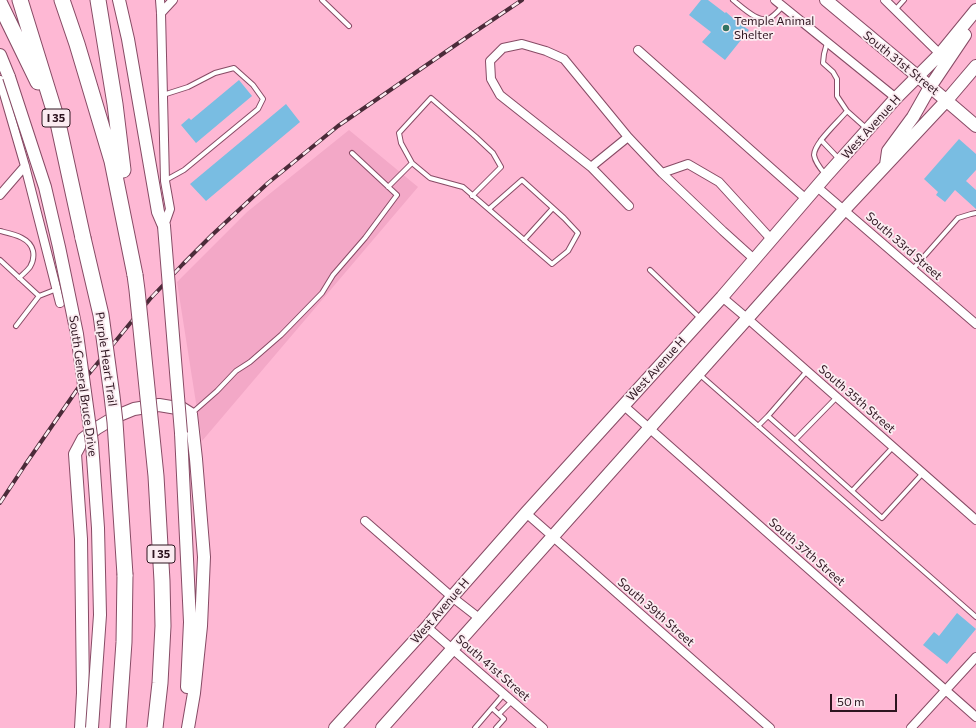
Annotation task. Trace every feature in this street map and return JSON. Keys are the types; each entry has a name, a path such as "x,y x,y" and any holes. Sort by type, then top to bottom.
{"highway":[{"name":"Purple Heart Trail","path":"20,0 58,124 101,315 112,396 125,575 124,642 118,728"},
{"name":"I 35","path":"62,0 77,44 112,161 138,290 156,476 162,581 163,626 160,682 155,728"},
{"path":"98,0 114,104 135,275"},
{"path":"0,4 58,124"}],"main road":[{"path":"119,0 128,39 158,212 164,226 181,433 190,622 185,728"},
{"name":"South 31st Street","path":"826,0 947,100 976,126"},
{"path":"886,165 888,151 913,117 930,87 968,29 976,11"},
{"name":"West Avenue H","path":"335,728 427,627 526,513 722,297 816,186 896,98 940,54 976,11"},
{"name":"South General Bruce Drive","path":"0,55 5,78 45,187 77,334 92,442 98,528 100,615 92,728"},
{"path":"382,728 844,210 947,100 976,66"},
{"path":"81,728 83,693 81,539 75,454 83,439 97,428 117,416 134,409 159,405 183,409 191,414 196,459 204,557 201,626 194,693 188,728"}],"street":[{"path":"160,0 165,181 170,209 164,226"},
{"path":"161,13 173,0"},
{"path":"775,0 896,98"},
{"path":"885,0 940,54"},
{"path":"629,206 591,167 500,95 491,78 490,61 503,48 522,44 546,51 564,59 628,137 662,173 754,259"},
{"path":"638,50 806,199"},
{"name":"South General Bruce Drive","path":"5,78 25,166 60,303"},
{"path":"591,167 628,137"},
{"path":"662,173 688,164 719,182 771,239"},
{"path":"0,195 25,166"},
{"name":"South 33rd Street","path":"816,186 976,324"},
{"name":"South 35th Street","path":"722,297 976,520"},
{"name":"South 37th Street","path":"623,405 976,717"},
{"name":"South 39th Street","path":"526,513 770,728"},
{"path":"365,521 452,597 479,618"},
{"name":"South 41st Street","path":"427,627 543,728"},
{"path":"911,728 976,657"}],"lane":[{"path":"322,0 349,26"},
{"path":"733,0 753,15 765,19 770,18 783,6"},
{"path":"895,10 904,0"},
{"path":"827,42 823,63 833,72 837,79 837,96 847,111 868,130"},
{"path":"163,95 188,87 215,73 234,68 253,85 263,99 258,109 184,170 165,181"},
{"path":"472,196 501,167 493,153 431,98 399,133 401,143 412,163 430,178 463,188 472,196 489,209 552,264 568,251 578,233 564,218 522,180 489,209"},
{"path":"826,176 818,166 814,156 815,150 821,140 847,111"},
{"path":"821,140 840,160"},
{"path":"191,414 218,391 236,371 250,362 281,334 322,293 333,275 365,238 398,195 352,153"},
{"path":"388,187 412,163"},
{"path":"524,240 553,208"},
{"path":"913,269 958,218 970,214 976,214"},
{"path":"0,231 18,235 26,240 32,247 34,255 32,263 19,278"},
{"path":"0,260 39,296"},
{"path":"650,270 701,319"},
{"path":"16,326 39,296 57,289"},
{"path":"758,426 808,371"},
{"path":"699,373 976,617"},
{"path":"795,440 836,397"},
{"path":"768,416 882,518 923,473"},
{"path":"852,491 893,446"},
{"path":"475,728 504,694"},
{"path":"499,714 512,701"},
{"path":"492,708 504,719 496,728"}],"shaded area":[{"path":"349,130 418,187 202,441 177,282 247,212"}],"building":[{"name":"Temple Animal Shelter","path":"701,0 708,0 735,20 738,17 745,22 743,26 749,30 725,60 702,42 711,32 689,15"},
{"path":"239,80 252,96 196,143 181,125 189,118 191,120"},
{"path":"286,104 300,122 206,201 190,184"},
{"path":"959,139 976,154 976,170 966,181 976,190 976,209 955,190 945,202 936,195 938,192 924,179"},
{"path":"957,613 976,629 947,664 923,645 934,632 939,636"}],"railway":[{"path":"0,503 83,381 150,299 212,235 268,183 338,126 522,0"}],"place":[{"name":"Temple Animal Shelter","path":"726,28"}]}
